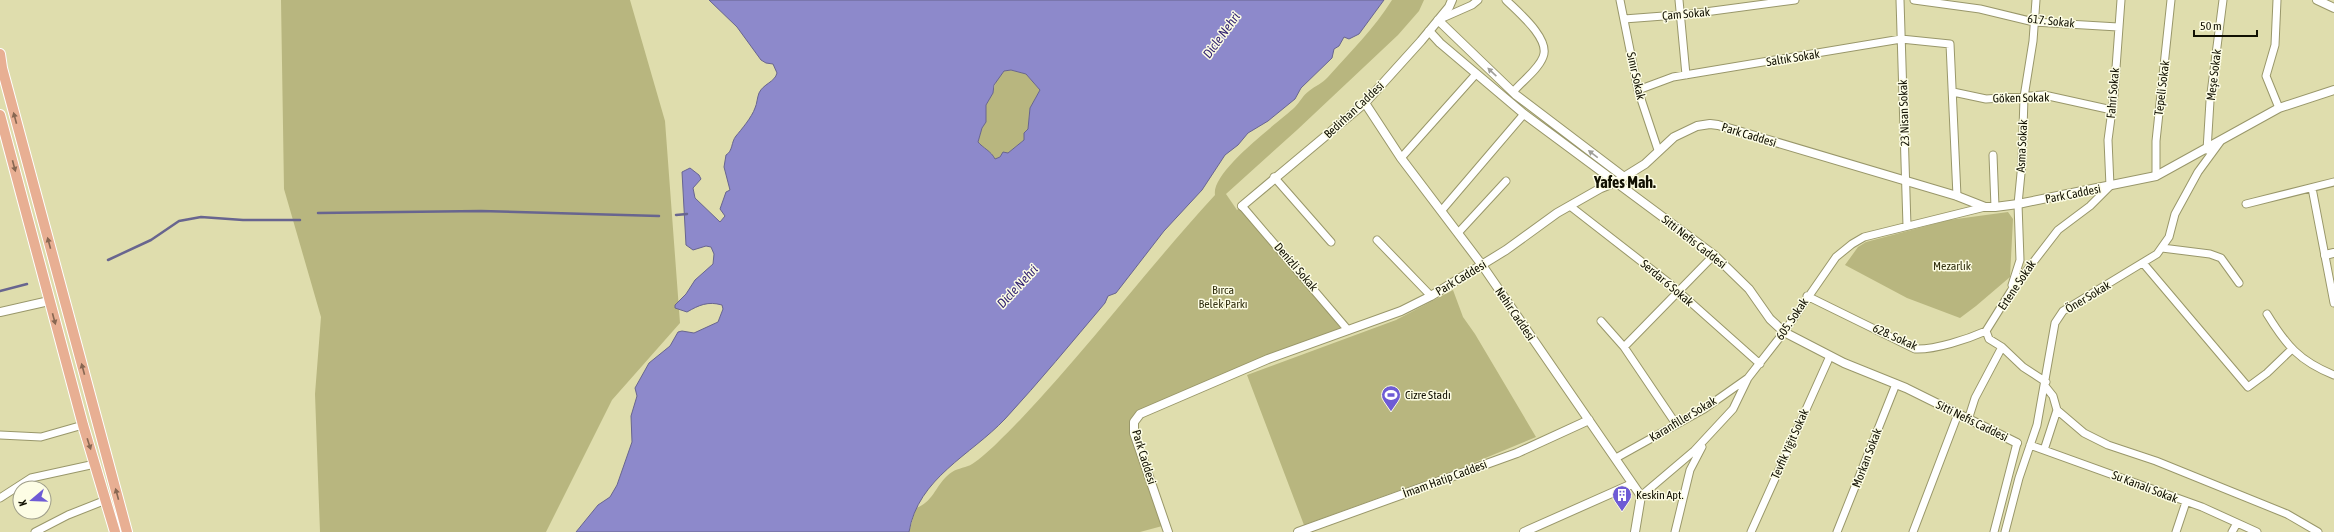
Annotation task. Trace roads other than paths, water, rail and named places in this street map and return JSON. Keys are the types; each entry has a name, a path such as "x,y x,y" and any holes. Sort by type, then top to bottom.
{"main road":[{"path":"0,54 1,68 128,532"},
{"path":"0,115 83,425 115,532"}],"street":[{"name":"Bedirhan Caddesi","path":"1242,206 1274,177 1339,127 1365,103 1430,31 1452,0"},
{"path":"1478,0 1472,5 1438,20 1512,92 1624,177"},
{"path":"1506,0 1539,35 1544,47 1544,56 1538,65 1512,92"},
{"name":"Sınır Sokak","path":"1620,0 1638,90 1658,150"},
{"path":"1679,0 1686,75"},
{"name":"Çam Sokak","path":"1624,19 1680,14 1795,0"},
{"name":"23 Nisan Sokak","path":"1900,0 1907,226"},
{"name":"617. Sokak","path":"1914,0 1980,9 2034,22 2118,27"},
{"name":"Asma Sokak","path":"2011,291 2020,260 2018,204 2022,163 2024,96 2033,41 2036,0"},
{"name":"Fahri Sokak","path":"2110,186 2108,140 2112,110 2121,0"},
{"name":"Tepeli Sokak","path":"2156,176 2156,140 2172,0"},
{"name":"Meşe Sokak","path":"2207,150 2210,101 2223,0"},
{"path":"2277,0 2275,46 2266,76 2279,108"},
{"path":"2317,0 2334,8"},
{"name":"Sitti Nefis Caddesi","path":"1430,31 1440,43 1524,114 1714,255 1749,289 1770,319 1784,332 1830,356 1896,384 2017,443"},
{"name":"Saltık Sokak","path":"1638,90 1686,75 1901,39 1950,44 1953,92"},
{"path":"1401,158 1476,74"},
{"name":"Park Caddesi","path":"1168,532 1134,433 1136,418 1160,404 1228,375 1401,311 1431,296 1482,265 1570,206 1601,188 1616,182 1645,164 1658,150 1674,137 1697,126 1710,124 1957,196 1985,207 1995,207 2018,204 2156,176 2207,150 2279,108 2334,90"},
{"path":"1953,92 1957,196"},
{"name":"Göken Sokak","path":"1953,92 1986,99 2044,95 2112,110"},
{"name":"Nehir Caddesi","path":"1365,103 1401,158 1442,210 1482,265 1616,458 1632,484 1642,496"},
{"path":"1442,210 1524,114"},
{"name":"Öner Sokak","path":"2005,532 2037,425 2046,384 2055,323 2063,311 2157,254 2169,237 2175,214 2198,172 2220,142"},
{"path":"1994,155 1995,207"},
{"path":"1274,177 1331,242"},
{"path":"1458,233 1506,181"},
{"path":"2246,204 2334,182"},
{"name":"Ertene Sokak","path":"1986,332 2011,291 2058,230 2090,206 2110,186"},
{"path":"2312,188 2334,303"},
{"name":"Denizli Sokak","path":"1242,206 1348,330"},
{"name":"Serdar 6 Sokak","path":"1570,206 1679,292 1760,364"},
{"name":"605. Sokak","path":"1642,496 1694,451 1733,409 1748,378 1784,332 1807,296 1836,257 1852,244 1864,237 1985,207"},
{"path":"1377,240 1431,296"},
{"path":"2162,248 2210,254 2221,258 2239,283"},
{"path":"2325,255 2334,253"},
{"path":"1624,347 1714,255"},
{"path":"2143,263 2248,387 2267,373 2292,349"},
{"name":"628. Sokak","path":"1807,296 1915,349 1925,349 1967,340 1986,332"},
{"path":"0,312 50,301"},
{"path":"2267,314 2285,342 2306,362 2334,375"},
{"path":"1601,321 1624,347 1676,424"},
{"path":"1986,332 1989,339 2002,347 2023,367 2046,384 2053,396 2057,410 2084,433 2108,445 2163,463 2287,514 2318,532"},
{"path":"1968,420 1976,398 2002,347"},
{"name":"Tevfik Yiğit Sokak","path":"1751,532 1830,356"},
{"name":"Karanfiller Sokak","path":"1616,458 1704,409 1748,378"},
{"name":"Morkan Sokak","path":"1837,532 1896,384"},
{"path":"2044,450 2057,410"},
{"path":"1914,532 1958,414"},
{"name":"İmam Hatip Caddesi","path":"1298,532 1517,453 1589,420"},
{"path":"0,435 41,437 83,425"},
{"path":"1675,532 1690,470 1707,438"},
{"path":"1994,532 2017,443"},
{"name":"Su Kanalı Sokak","path":"2030,445 2186,502 2257,532"},
{"path":"0,498 31,478 95,464"},
{"path":"1524,532 1632,484"},
{"path":"1635,532 1642,496"},
{"path":"35,532 68,514 106,500"},
{"path":"2176,532 2186,502"},
{"path":"2232,532 2237,523"}],"water":[{"name":"Dicle Nehri","path":"709,0 1384,0 1359,34 1349,39 1344,37 1339,46 1334,49 1332,58 1301,88 1295,99 1268,121 1248,133 1238,145 1225,155 1202,190 1164,231 1116,293 1108,296 1105,303 1018,405 991,432 934,482 914,513 909,532 576,532 598,505 610,497 617,485 632,442 631,416 637,396 635,388 649,363 670,346 678,332 682,331 694,333 718,322 723,309 722,305 712,303 700,306 687,312 675,308 675,305 686,294 695,280 713,264 714,254 711,247 706,246 693,250 686,245 682,172 690,168 699,175 701,179 693,188 695,198 720,222 725,216 720,209 726,192 730,190 724,167 726,155 730,151 734,138 754,112 758,95 761,90 774,79 777,73 773,64 766,63 761,60 737,27","holes":["1011,70 1026,74 1040,90 1030,108 1028,129 1024,133 1024,140 1008,153 1003,152 1000,157 995,159 978,142 982,128 986,122 986,105 993,93 994,85 1004,71"]}],"waterway":[{"path":"318,213 481,211 659,216"},
{"path":"676,215 687,214"},
{"path":"108,260 151,240 179,221 201,217 243,220 300,220"},
{"path":"0,291 27,284"}],"place":[{"name":"Cizre Stadı","path":"1391,412"},
{"name":"Keskin Apt.","path":"1622,512"}],"district":[{"name":"Yafes Mah.","path":"1625,182"}],"park label":[{"name":"Mezarlık","path":"1952,266"},
{"name":"Bırca Belek Parkı","path":"1223,297"}]}
